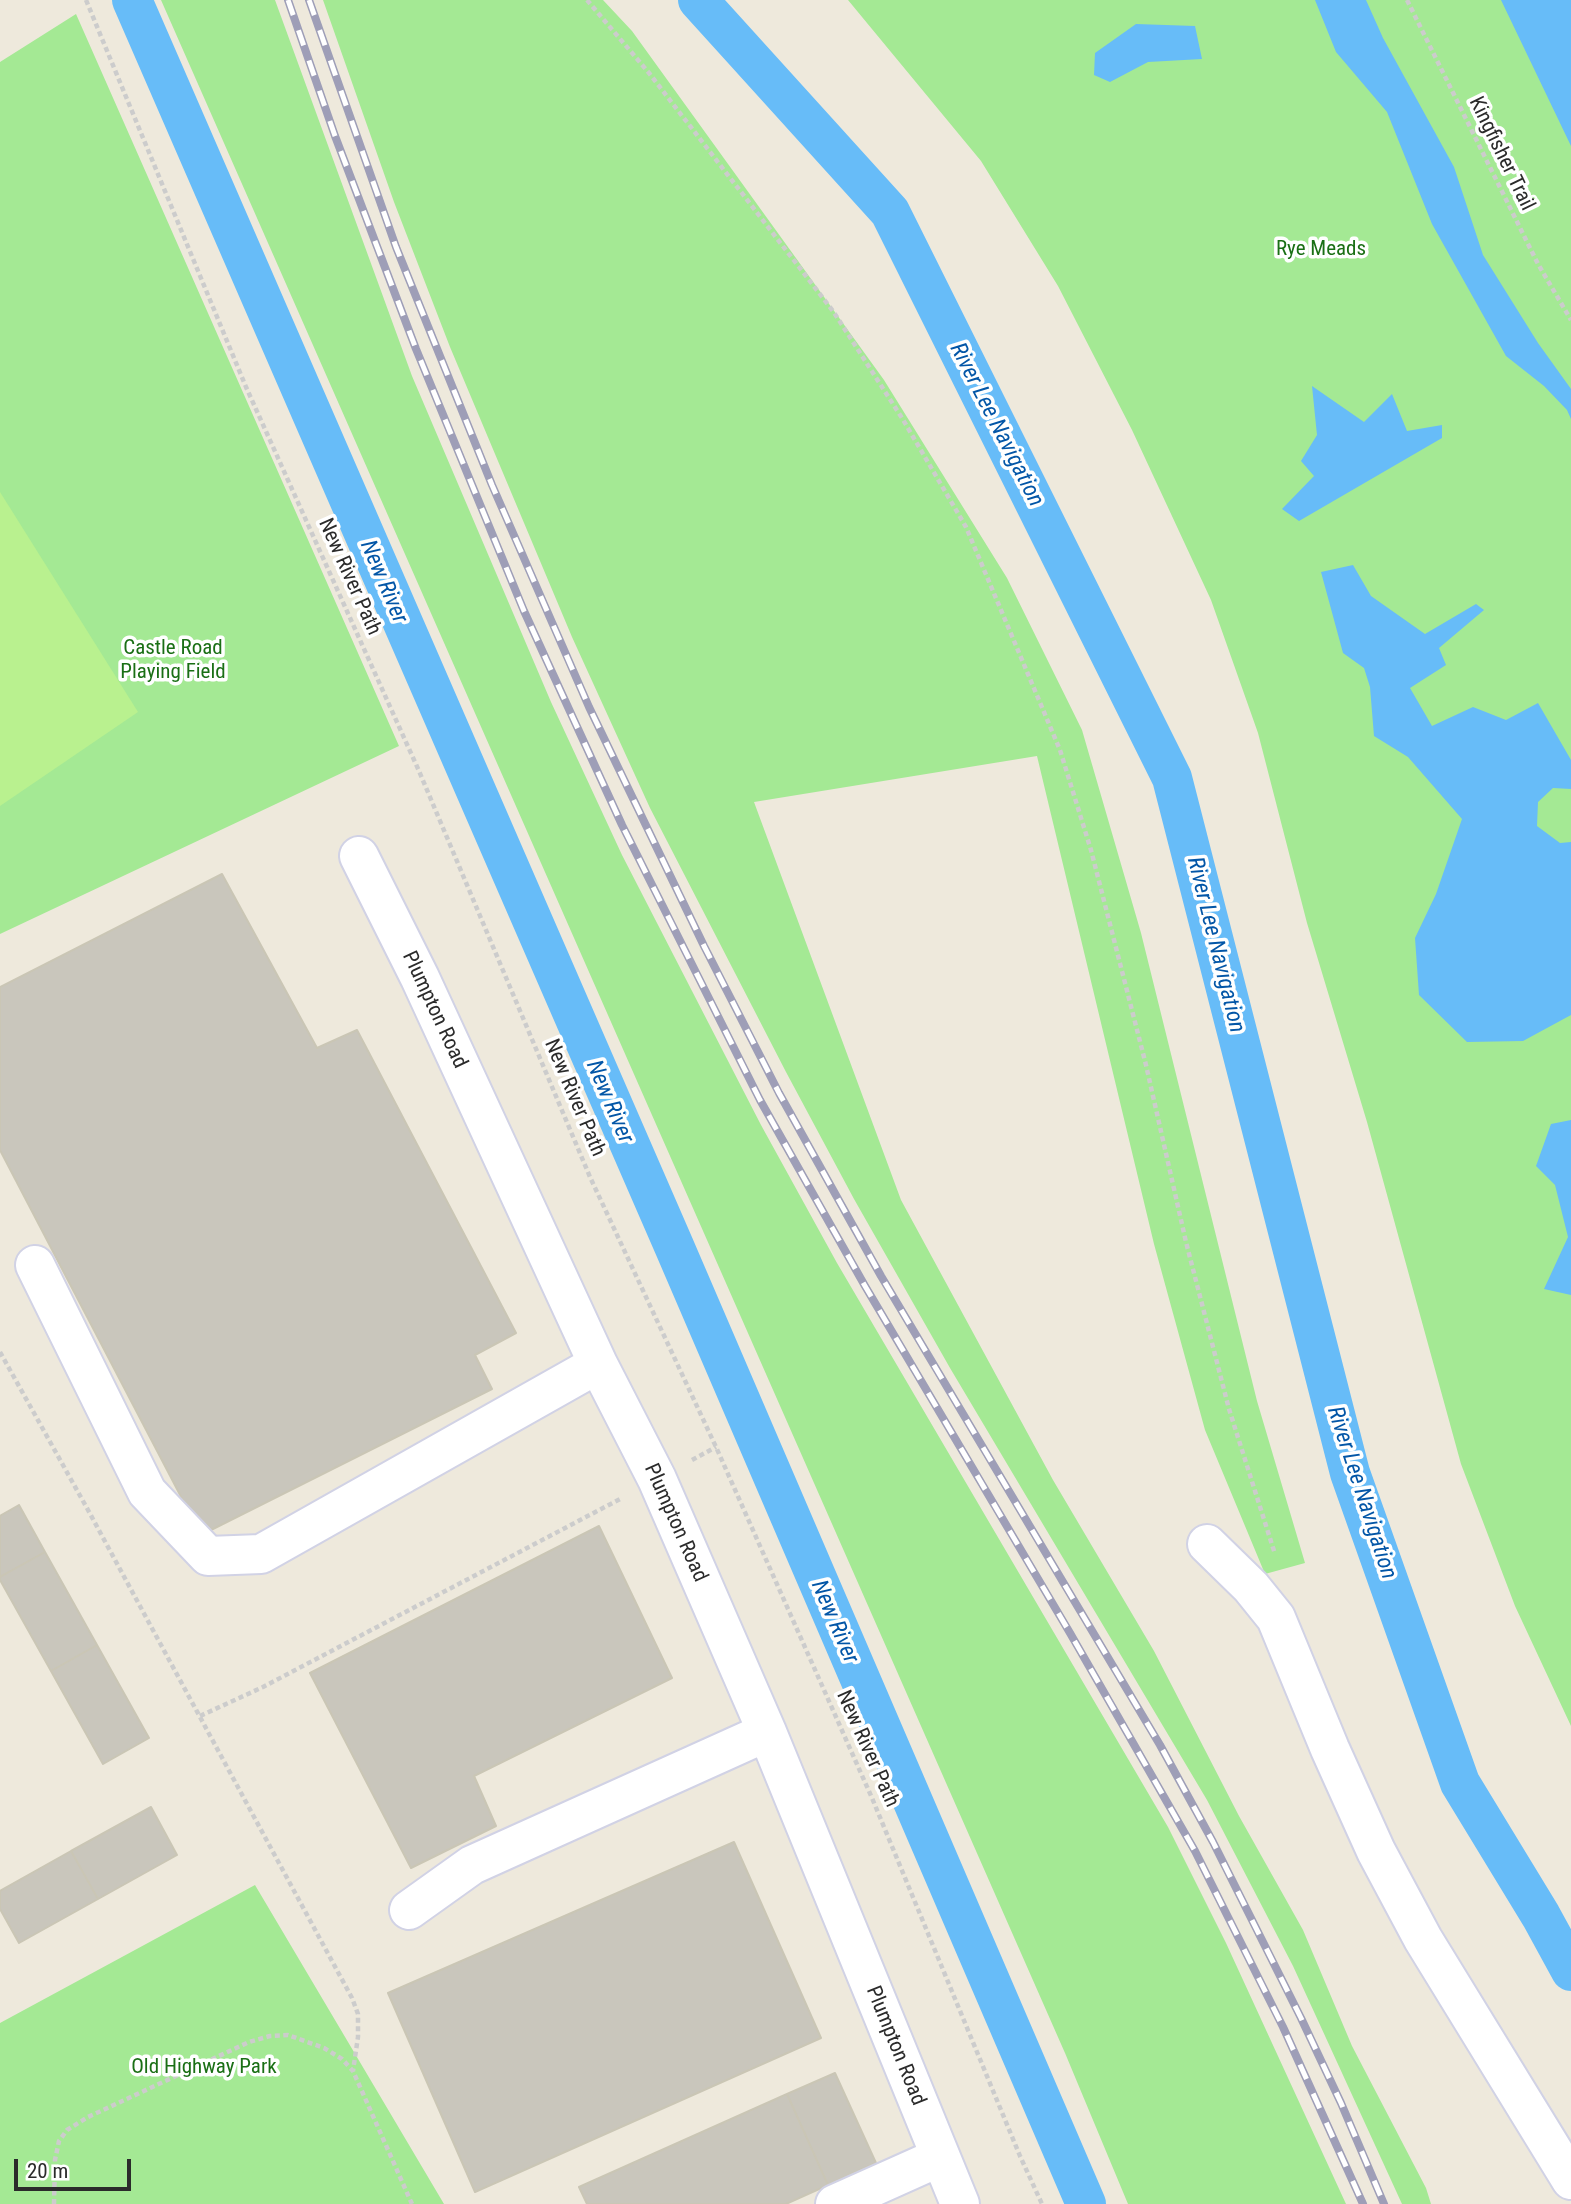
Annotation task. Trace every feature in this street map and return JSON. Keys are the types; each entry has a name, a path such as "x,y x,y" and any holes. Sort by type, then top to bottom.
{"street":[{"name":"Plumpton Road","path":"359,856 420,978 598,1364 657,1479 767,1732 960,2204"},
{"path":"35,1265 147,1492 208,1556 261,1553 598,1364"},
{"path":"1207,1544 1251,1587 1276,1618 1376,1851 1423,1939 1571,2180"},
{"path":"409,1910 472,1865 767,1732"},
{"path":"835,2204 940,2157"}],"path":[{"name":"New River Path","path":"86,0 246,387 419,771 590,1177 716,1447 872,1798 1042,2204"},
{"path":"587,0 649,73 833,311 902,418 966,527 1060,750 1091,850 1229,1409 1276,1554"},
{"name":"Kingfisher Trail","path":"1407,0 1538,264 1571,320"},
{"path":"0,1352 352,1998 358,2014 353,2071"},
{"path":"200,1716 263,1687 657,1479"},
{"path":"54,2204 55,2160 59,2141 67,2130 88,2117 249,2042 270,2036 288,2035 308,2040 342,2059 353,2071 412,2204"}],"green space":[{"path":"161,0 275,0 412,376 551,702 622,855 761,1125 837,1263 1168,1827 1226,1943 1346,2204 1128,2204 1065,2053"},
{"path":"323,0 603,0 632,31 884,380 1007,578 1082,730 1141,933 1257,1401 1305,1563 1265,1574 1205,1430 1154,1244 1037,756 754,802 901,1200 1053,1480 1154,1651 1239,1816 1303,1930 1352,2046 1426,2188 1431,2204 1402,2204 1293,1966 1207,1800 950,1368 854,1199 650,808 572,637 450,347 394,202"},
{"name":"Rye Meads","path":"848,0 1571,0 1571,1726 1515,1606 1461,1464 1367,1122 1307,923 1258,733 1211,600 1132,430 1058,286 981,161"},
{"name":"Castle Road Playing Field","path":"76,14 399,746 0,934 0,62"},
{"path":"0,492 138,712 0,806"},
{"name":"Old Highway Park","path":"255,1885 444,2204 0,2204 0,2023"}],"water":[{"path":"1315,0 1366,0 1383,38 1454,167 1483,255 1538,343 1571,389 1571,419 1567,410 1544,386 1506,356 1432,224 1387,112 1336,52"},
{"path":"1501,0 1571,0 1571,146"},
{"path":"1136,24 1195,26 1202,59 1148,62 1110,82 1094,75 1095,53"},
{"path":"1312,386 1364,422 1392,394 1407,431 1442,425 1442,438 1299,521 1282,509 1314,476 1301,461 1317,435"},
{"path":"1353,565 1371,596 1425,634 1476,604 1484,610 1439,648 1446,665 1410,688 1432,726 1473,707 1506,720 1538,703 1571,760 1571,789 1553,788 1538,802 1537,826 1560,843 1571,842 1571,1015 1523,1041 1467,1042 1419,995 1415,938 1436,894 1462,819 1408,757 1374,736 1370,687 1364,668 1343,653 1321,572"},
{"path":"1571,1120 1571,1295 1544,1289 1568,1237 1555,1185 1536,1166 1551,1124"}],"building":[{"path":"222,874 317,1048 357,1030 516,1333 475,1355 492,1389 201,1535 0,1150 0,987"},
{"path":"19,1505 45,1552 0,1577 0,1516"},
{"path":"599,1526 672,1678 474,1776 496,1826 411,1868 310,1673"},
{"path":"45,1552 97,1645 51,1671 0,1580 0,1577"},
{"path":"97,1645 149,1738 103,1764 51,1671"},
{"path":"151,1807 177,1855 98,1899 71,1851"},
{"path":"734,1842 821,2038 475,2192 388,1993"},
{"path":"71,1851 98,1899 19,1943 0,1909 0,1891"},
{"path":"835,2073 876,2163 828,2185 787,2094"},
{"path":"787,2094 828,2185 786,2204 587,2204 579,2187"}],"waterway":[{"name":"New River","path":"132,0 674,1246 1086,2204"},
{"name":"River Lee Navigation","path":"698,0 890,212 1172,778 1350,1473 1460,1783 1541,1916 1571,1971"}],"railway":[{"path":"288,0 335,136 416,349 524,611 622,825 760,1100 865,1286 1195,1851 1283,2027 1363,2204"},
{"path":"309,0 396,247 492,485 589,707 704,946 779,1093 881,1276 1160,1745 1213,1842 1301,2018 1384,2204"}]}
